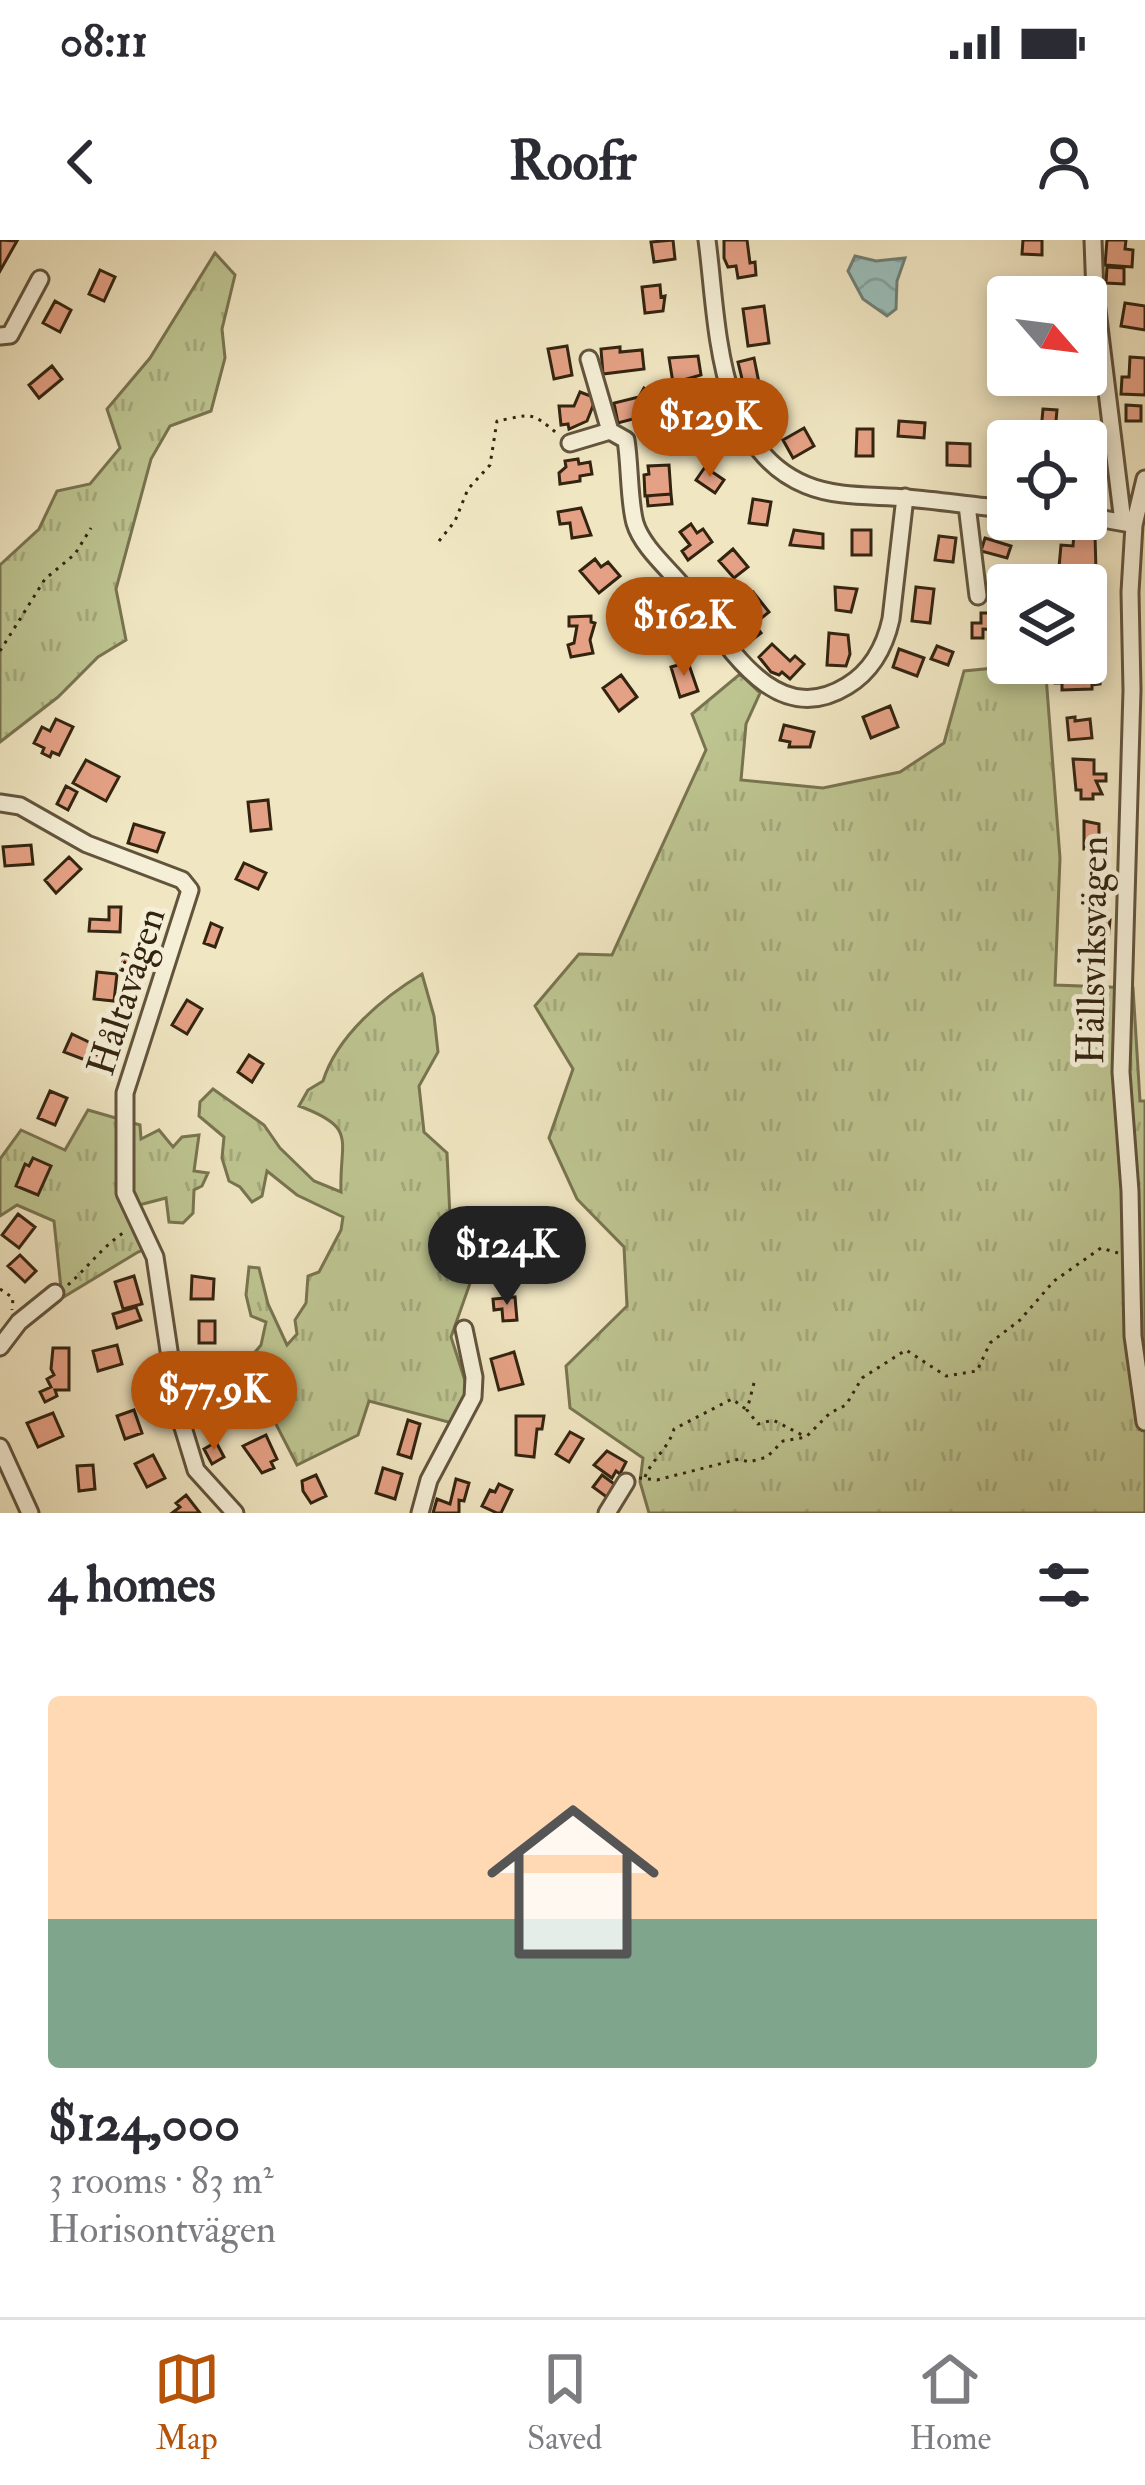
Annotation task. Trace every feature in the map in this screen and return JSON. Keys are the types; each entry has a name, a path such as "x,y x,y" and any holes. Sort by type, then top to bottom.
{"street":[{"path":"707,240 724,364 745,427 768,459 810,487 987,507"},
{"path":"1093,240 1095,294 1128,524 1107,520"},
{"path":"0,336 10,335 40,280"},
{"path":"590,359 610,431 626,440 637,527 744,665 776,692 809,700 842,689 860,677 886,638 905,497"},
{"path":"570,443 610,431"},
{"name":"Hällsviksvägen","path":"1145,479 1128,524 1136,758 1121,1072 1133,1336 1145,1422"},
{"path":"968,505 978,596"},
{"path":"661,635 699,606"},
{"name":"Håltavägen","path":"0,803 20,806 87,844 182,880 190,890 124,1094 125,1193 155,1258 178,1411 196,1470 235,1513"},
{"path":"0,1347 14,1327 55,1293"},
{"path":"419,1513 429,1480 473,1397 474,1376 464,1329"},
{"path":"0,1447 30,1513"},
{"path":"607,1513 626,1482"}],"path":[{"path":"439,541 455,521 468,489 490,464 497,422 526,414 542,416 570,443"},
{"path":"626,440 745,427"},
{"path":"0,651 45,579 75,554 91,528"},
{"path":"55,1293 92,1265 109,1243 139,1225"},
{"path":"626,1482 766,1457 783,1442 806,1437 830,1413 846,1405 862,1378 906,1350 946,1376 977,1371 990,1342 1020,1320 1073,1265 1101,1248 1132,1254"},
{"path":"0,1289 13,1298 10,1322 14,1327"},
{"path":"747,1410 754,1383"},
{"path":"645,1479 674,1430 731,1399 758,1424 773,1420 806,1437"},
{"path":"203,1405 222,1429"}],"green space":[{"path":"215,253 235,275 222,329 225,358 211,411 170,426 151,459 116,589 126,640 98,657 58,697 0,742 0,565 39,529 57,491 90,484 120,448 107,409 150,358"},
{"path":"987,669 987,684 1047,684 1060,858 1055,985 1133,988 1140,1101 1145,1101 1145,1513 649,1513 640,1482 643,1458 570,1408 566,1366 627,1306 624,1247 577,1199 549,1138 573,1069 535,1006 579,954 612,955 706,750 692,714 740,674 760,693 746,724 741,780 823,788 900,772 944,743 964,671"},
{"path":"422,974 438,1052 419,1086 424,1132 447,1153 450,1217 481,1242 488,1258 474,1272 451,1337 468,1390 452,1423 369,1401 358,1435 297,1465 245,1364 261,1345 266,1322 251,1316 246,1295 249,1267 259,1268 268,1304 287,1345 297,1334 295,1320 306,1303 308,1276 319,1272 343,1217 297,1195 267,1171 262,1196 252,1202 229,1181 222,1158 224,1137 199,1116 200,1102 213,1089 264,1125 314,1181 341,1192 343,1148 338,1129 299,1106 308,1090 323,1081 339,1049 363,1020"},
{"path":"88,1110 140,1125 141,1139 159,1130 173,1147 182,1137 199,1135 194,1171 208,1173 202,1186 194,1190 193,1213 183,1223 169,1222 166,1198 139,1205 158,1244 62,1298 54,1221 17,1205 0,1216 0,1159 21,1130 65,1150"}],"water":[{"path":"855,256 876,261 905,258 897,281 896,309 887,316 863,299 848,271"}],"building":[{"path":"0,240 17,241 0,271"},
{"path":"673,240 675,259 654,262 651,242"},
{"path":"724,240 747,240 756,275 738,278 736,266 728,267 724,258"},
{"path":"1023,240 1042,240 1042,255 1022,254"},
{"path":"1107,240 1126,240 1125,249 1133,250 1132,267 1105,265"},
{"path":"1107,267 1124,268 1124,284 1107,283"},
{"path":"100,270 115,277 104,301 89,294"},
{"path":"660,285 661,297 665,296 663,311 645,313 642,287"},
{"path":"55,301 71,310 60,332 43,323"},
{"path":"1125,303 1145,306 1145,330 1121,326"},
{"path":"764,306 769,343 748,346 743,309"},
{"path":"567,346 572,375 554,379 548,349"},
{"path":"620,347 620,352 642,350 644,369 603,374 601,349"},
{"path":"698,356 701,375 673,383 669,358"},
{"path":"1130,357 1145,358 1145,395 1121,394 1122,377 1129,377"},
{"path":"754,358 759,383 744,387 738,362"},
{"path":"52,366 62,379 39,398 29,385"},
{"path":"644,388 662,398 652,414 618,423 614,403 639,397"},
{"path":"580,392 596,398 587,421 569,429 568,424 561,425 559,406 574,406"},
{"path":"1126,405 1141,406 1141,421 1126,421"},
{"path":"1043,409 1057,410 1056,420 1042,420"},
{"path":"899,421 925,423 924,438 898,436"},
{"path":"804,428 814,446 793,458 783,440"},
{"path":"857,429 873,429 873,456 856,456"},
{"path":"947,443 970,444 970,466 947,465"},
{"path":"578,459 579,464 590,462 592,474 560,484 565,461"},
{"path":"669,465 671,494 645,496 648,466"},
{"path":"705,467 724,480 715,493 696,480"},
{"path":"671,494 672,504 648,506 647,496"},
{"path":"753,499 771,502 767,525 749,523"},
{"path":"581,508 591,535 572,538 570,523 560,524 558,512"},
{"path":"691,524 697,533 703,529 712,542 688,560 682,551 690,545 680,532"},
{"path":"794,530 823,534 823,548 790,545"},
{"path":"852,530 871,530 871,555 852,555"},
{"path":"939,536 956,538 953,562 935,560"},
{"path":"985,538 1011,546 1007,558 981,551"},
{"path":"1074,540 1095,540 1096,564 1059,564 1061,545 1073,546"},
{"path":"733,549 748,567 734,578 719,561"},
{"path":"595,559 601,567 608,562 620,576 599,593 580,571"},
{"path":"835,587 857,589 851,612 836,610"},
{"path":"916,587 934,589 930,623 912,621"},
{"path":"753,592 769,612 754,624 761,633 748,643 741,635 747,630 741,621 751,613 741,601"},
{"path":"636,604 653,620 638,636 628,627 635,620 627,613"},
{"path":"981,613 987,613 987,629 983,629 983,638 972,638 972,623 981,623"},
{"path":"591,616 595,623 590,640 593,653 571,657 568,645 574,643 577,626 569,626 569,617"},
{"path":"829,633 848,635 846,666 827,665"},
{"path":"772,644 790,661 795,656 804,664 790,679 782,672 771,672 759,657"},
{"path":"937,646 953,652 948,665 931,659"},
{"path":"899,649 924,658 917,676 893,667"},
{"path":"688,662 698,691 680,697 671,667"},
{"path":"621,675 637,697 619,711 603,688"},
{"path":"1062,684 1100,684 1092,689 1062,690"},
{"path":"890,706 898,727 871,738 863,717"},
{"path":"1075,717 1075,721 1090,719 1092,738 1069,740 1067,718"},
{"path":"56,719 73,727 59,755 52,752 50,757 34,743 42,727 50,731"},
{"path":"784,725 814,732 810,747 789,747 790,742 780,740"},
{"path":"1073,759 1094,760 1094,774 1106,774 1106,781 1096,781 1102,794 1081,799"},
{"path":"86,760 119,777 106,801 73,783"},
{"path":"66,786 77,792 68,810 57,804"},
{"path":"268,800 271,829 251,831 248,802"},
{"path":"1084,821 1099,824 1099,849 1084,849"},
{"path":"134,824 164,833 157,852 128,843"},
{"path":"31,845 33,864 5,866 3,847"},
{"path":"69,857 81,869 56,893 45,880"},
{"path":"244,863 266,873 258,889 236,879"},
{"path":"109,907 121,907 120,932 89,931 90,919 109,920"},
{"path":"1096,919 1110,920 1106,961 1088,961 1089,934 1096,934"},
{"path":"211,923 222,928 215,947 204,943"},
{"path":"123,954 145,962 140,976 118,969"},
{"path":"97,972 117,974 114,1001 94,999"},
{"path":"187,1000 202,1009 187,1034 172,1025"},
{"path":"72,1034 97,1046 93,1053 100,1056 96,1064 64,1052"},
{"path":"249,1055 263,1064 252,1082 238,1072"},
{"path":"50,1091 67,1098 55,1125 38,1118"},
{"path":"33,1158 51,1166 38,1195 16,1186 25,1164 29,1166"},
{"path":"18,1214 35,1227 19,1248 2,1235"},
{"path":"20,1255 36,1271 25,1282 8,1266"},
{"path":"134,1276 142,1304 123,1309 115,1282"},
{"path":"192,1276 214,1279 213,1299 191,1299"},
{"path":"515,1297 517,1320 503,1321 502,1309 494,1310 493,1299"},
{"path":"136,1307 141,1320 117,1328 113,1314"},
{"path":"199,1321 215,1321 215,1343 199,1343"},
{"path":"117,1345 122,1364 98,1371 93,1351"},
{"path":"53,1348 69,1348 69,1390 55,1390 57,1396 45,1402 40,1392 51,1387 47,1379 54,1375"},
{"path":"514,1352 523,1384 499,1390 491,1359"},
{"path":"231,1383 238,1392 220,1416 214,1415 205,1399 220,1384 224,1389"},
{"path":"247,1392 260,1413 242,1424 237,1416 248,1409 240,1396"},
{"path":"134,1410 142,1433 125,1439 117,1416"},
{"path":"53,1413 63,1436 38,1447 27,1423"},
{"path":"516,1416 544,1416 542,1429 537,1429 534,1457 516,1455"},
{"path":"408,1420 420,1424 411,1458 398,1454"},
{"path":"570,1432 583,1439 569,1462 556,1454"},
{"path":"266,1435 277,1459 271,1462 274,1468 262,1473 243,1446"},
{"path":"216,1442 224,1457 212,1464 204,1449"},
{"path":"607,1451 626,1462 612,1478 594,1465"},
{"path":"153,1455 165,1478 147,1487 135,1464"},
{"path":"93,1465 95,1489 79,1491 77,1466"},
{"path":"383,1468 402,1474 395,1499 376,1493"},
{"path":"316,1475 326,1496 311,1503 302,1481"},
{"path":"602,1475 617,1486 608,1498 593,1487"},
{"path":"456,1479 469,1483 464,1501 459,1500 459,1513 433,1513 437,1499 450,1504"},
{"path":"499,1484 512,1490 497,1513 482,1506"},
{"path":"186,1495 200,1513 172,1513 180,1507 176,1503"}]}
